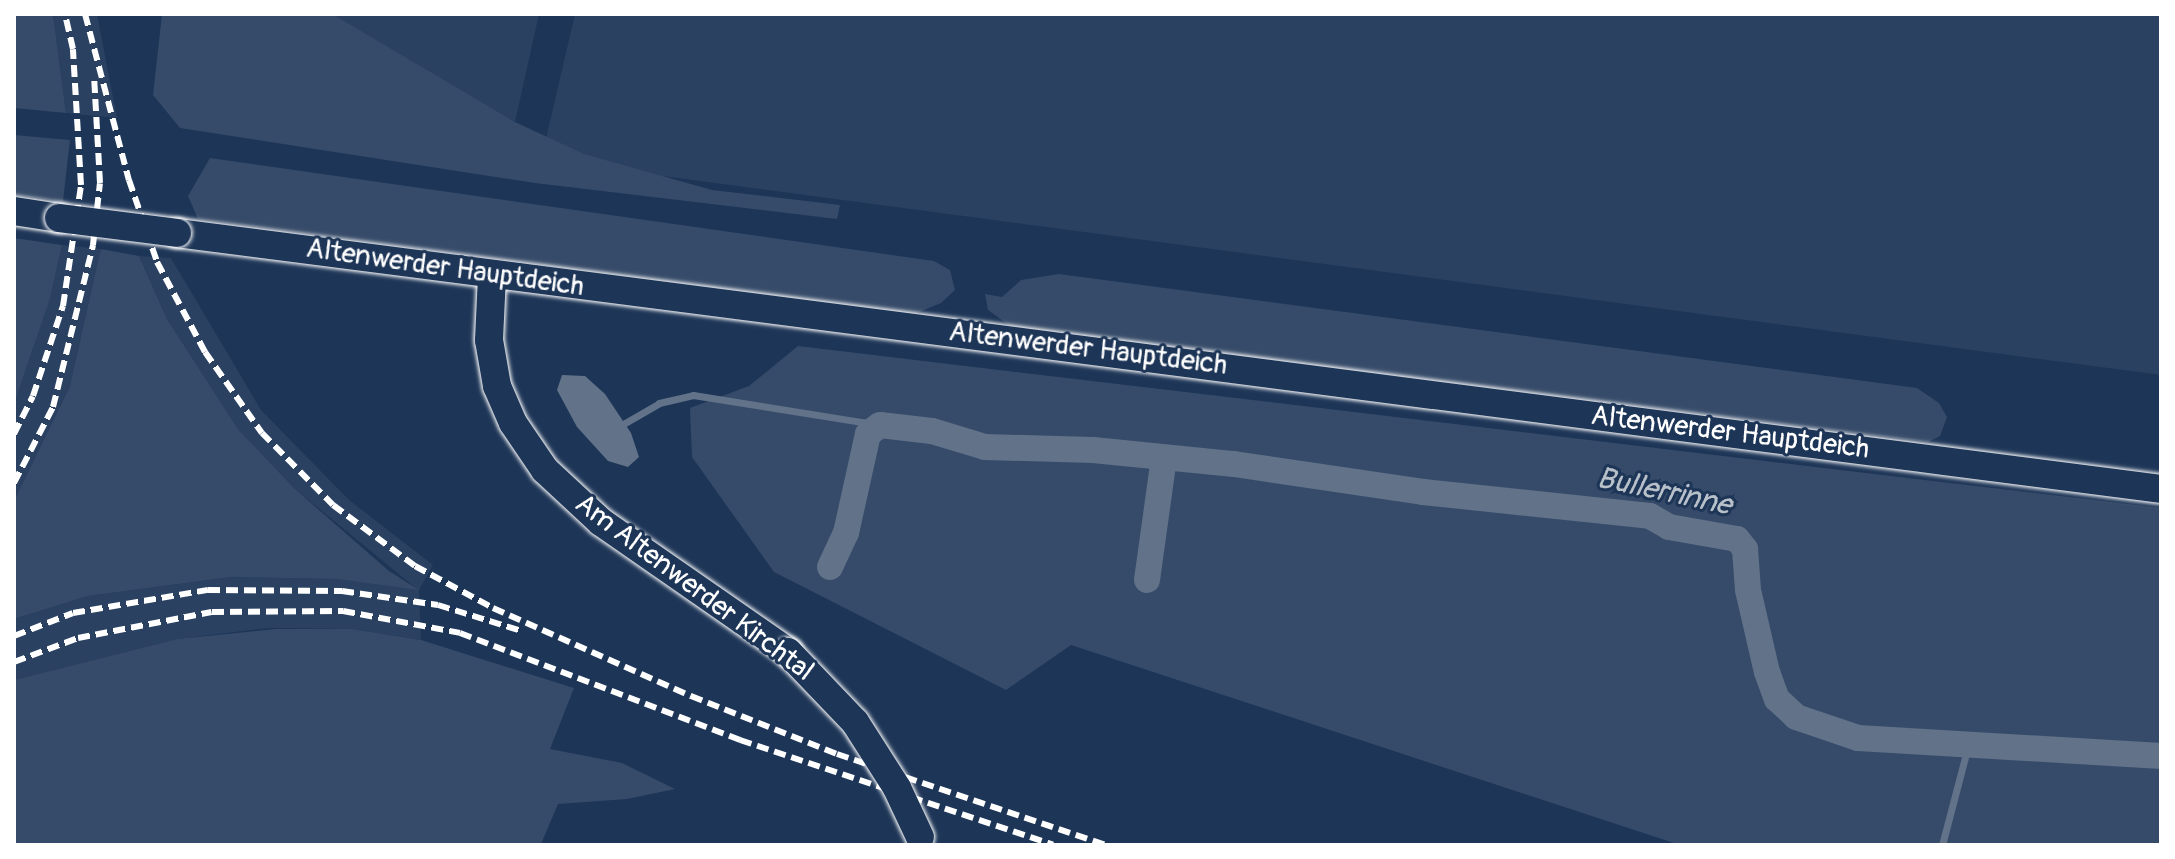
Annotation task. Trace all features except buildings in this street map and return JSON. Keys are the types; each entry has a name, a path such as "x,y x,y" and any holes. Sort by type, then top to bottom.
{"street":[{"name":"Altenwerder Hauptdeich","path":"14,211 492,276 2161,489"},
{"name":"Am Altenwerder Kirchtal","path":"492,276 489,340 497,386 513,423 545,470 601,522 788,652 855,722 897,788 921,841"}],"shaded area":[{"path":"14,14 53,14 66,113 14,108"},
{"path":"53,14 97,14 117,118 66,113"},
{"path":"162,14 332,14 515,122 584,154 712,190 840,205 837,219 535,183 180,128 153,95"},
{"path":"332,14 539,14 515,122 389,52"},
{"path":"575,14 2161,14 2161,375 541,160"},
{"path":"14,135 70,140 63,201 14,195"},
{"path":"210,158 934,261 950,270 955,290 941,303 914,314 198,219 188,196"},
{"path":"14,238 62,245 50,299 14,404"},
{"path":"62,245 101,249 93,301 70,386 14,501 14,404 50,299"},
{"path":"101,249 139,256 167,319 238,429 295,489 389,571 419,590 337,579 231,577 88,596 14,619 14,501 70,386"},
{"path":"139,256 171,258 261,410 349,500 433,565 419,590 421,640 352,629 269,628 177,639 14,680 14,619 88,596 231,577 337,579 417,589 295,489 238,429 167,319"},
{"path":"1059,274 1917,388 1939,403 1947,417 1940,436 1928,442 1013,328 988,310 985,294 1002,297 1021,280"},
{"path":"798,346 2161,508 2161,845 1680,845 1071,645 1006,690 774,572 692,457 690,408 749,386"},
{"path":"562,375 585,376 605,394 631,433 639,457 628,467 608,461 577,427 557,390"},
{"path":"275,629 352,629 421,640 574,688 550,749 622,763 675,789 627,799 558,804 541,844 606,845 14,845 14,680 177,639"}],"waterway":[{"path":"625,423 659,403 693,395 880,425"},
{"name":"Bullerrinne","path":"830,567 846,533 868,434 880,425 932,431 985,447 1093,450 1234,464 1423,492 1650,516 1669,527 1737,539 1745,549 1748,590 1767,672 1777,699 1796,717 1858,738 2161,756"},
{"name":"Bullerrinne","path":"1147,580 1164,458"},
{"path":"1942,845 1969,742"}],"railway":[{"path":"14,434 33,396 63,306 81,185 73,49 65,14"},
{"path":"85,14 129,180 157,262 205,352 262,433 333,505 415,566 493,608 691,696 837,754 1106,845"},
{"path":"14,483 53,407 93,245 100,183 94,76"},
{"path":"14,636 73,613 208,590 342,591 438,605 522,631"},
{"path":"14,662 78,638 212,612 343,611 460,633 740,740 1053,845"}]}
